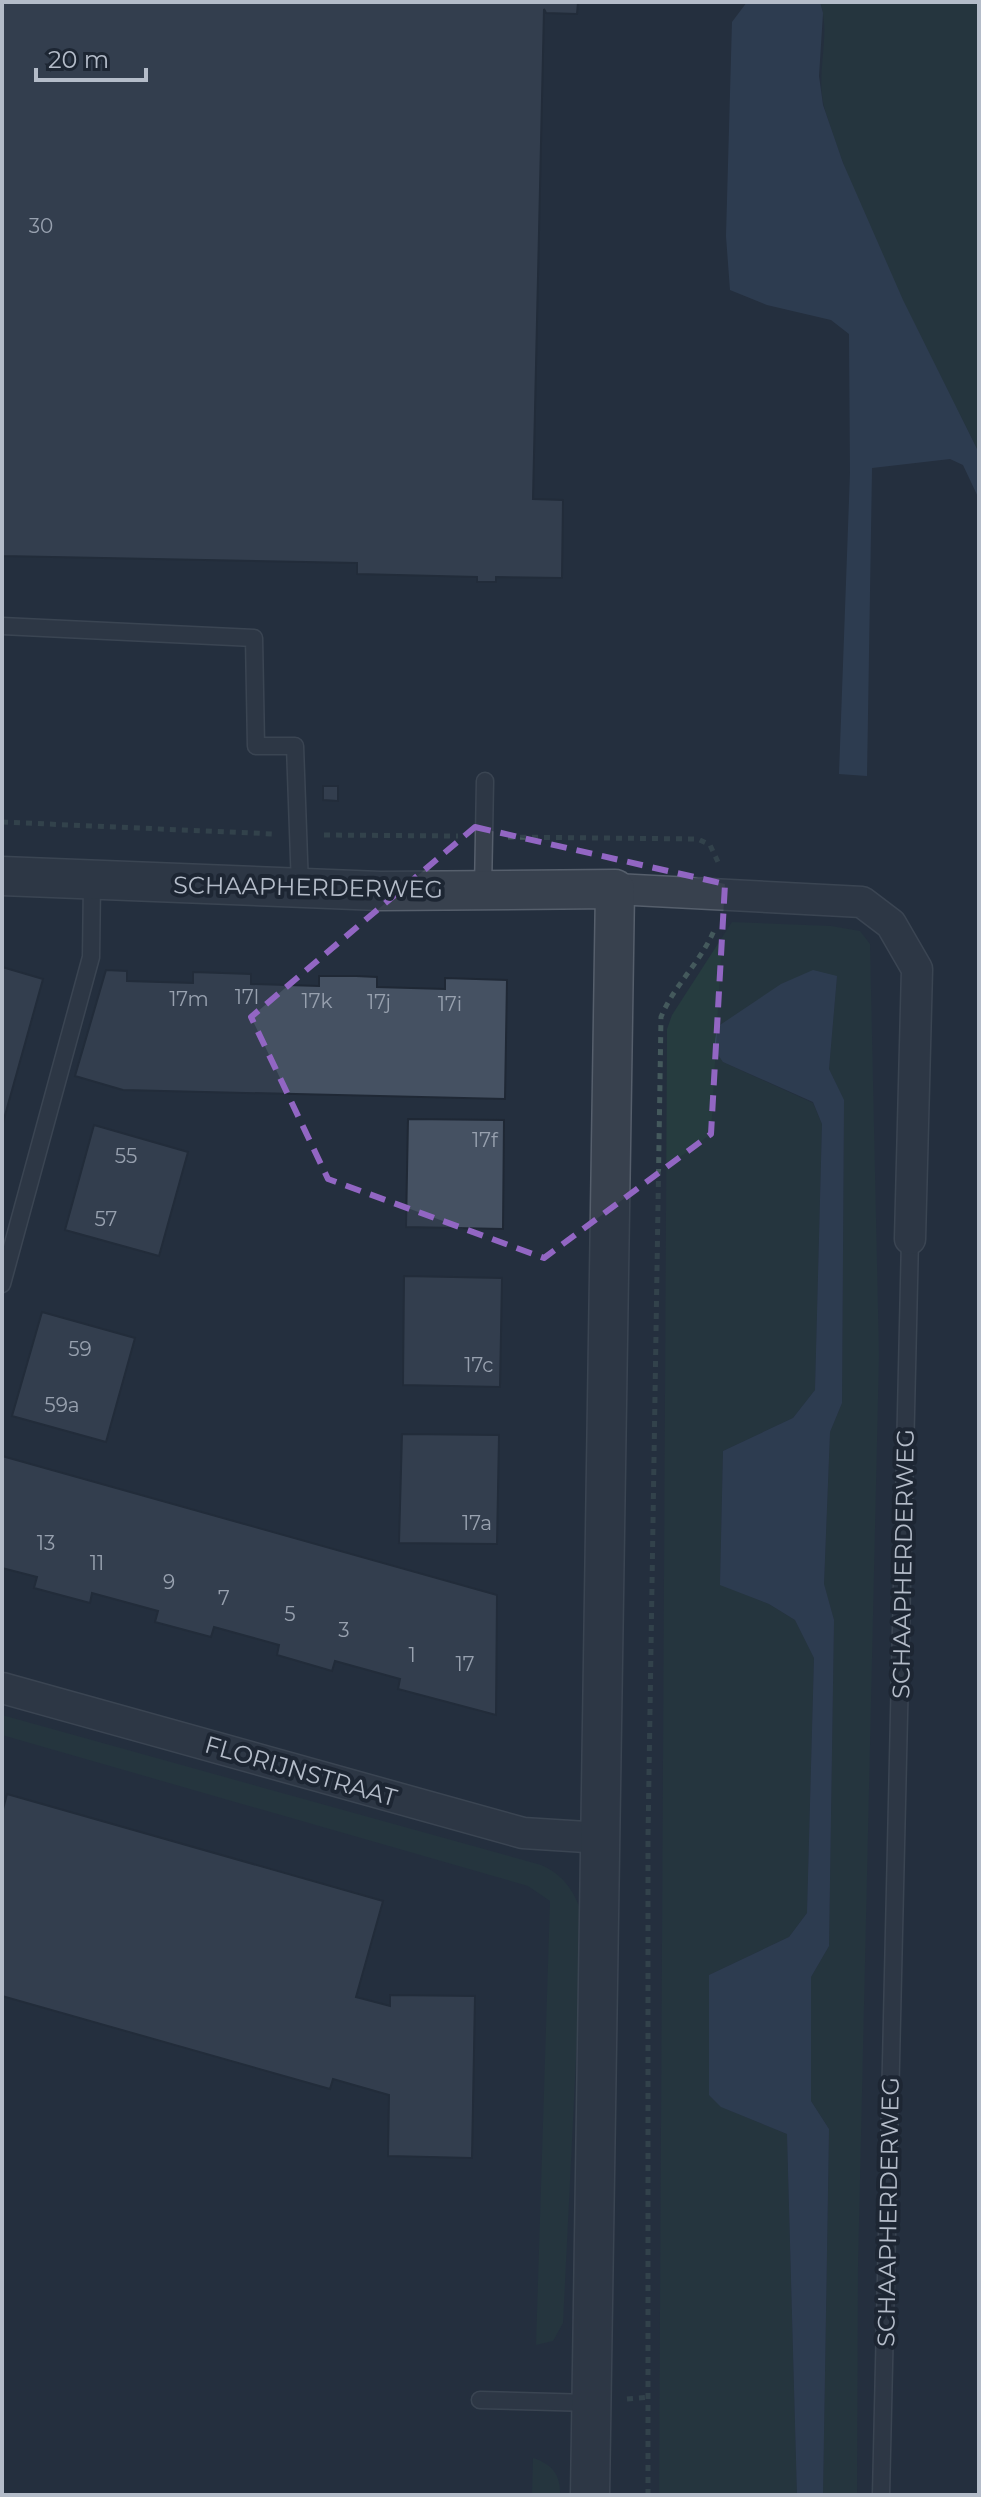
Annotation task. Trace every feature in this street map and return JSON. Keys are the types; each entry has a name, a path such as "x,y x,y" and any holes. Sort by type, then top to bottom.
{"street":[{"name":"SCHAAPHERDERWEG","path":"2,876 92,882 380,891 615,889 862,902 891,924 917,969 910,1239"},
{"path":"590,2495 615,889"},
{"name":"FLORIJNSTRAAT","path":"2,1688 523,1833 602,1838"}],"lane":[{"path":"2,626 254,638 256,746 295,746 300,887"},
{"path":"483,890 485,781"},
{"path":"2,1284 91,957 92,882"},
{"name":"SCHAAPHERDERWEG","path":"881,2495 910,1239"},
{"path":"480,2400 592,2403"}],"highlighted area":[{"path":"475,827 725,884 711,1134 544,1258 328,1179 251,1017"}],"green space":[{"path":"820,2 979,2 979,453 875,242 840,154 822,96 824,28"},
{"path":"732,922 831,926 860,931 870,944 879,1355 858,2266 857,2495 823,2495 829,2129 811,2101 811,1977 829,1946 834,1620 824,1585 830,1432 842,1403 844,1101 829,1069 837,976 723,1062 813,1103 822,1124 815,1390 793,1418 723,1451 720,1584 769,1604 795,1620 814,1658 807,1913 789,1937 709,1975 709,2095 722,2107 787,2134 797,2495 659,2495 667,1029 672,1015"},
{"path":"2,1715 541,1865 563,1880 573,1893 583,1918 563,2323 553,2341 536,2345 550,1901 528,1886 2,1735"},
{"path":"533,2458 554,2471 560,2495 532,2495"}],"water":[{"path":"747,2 820,2 823,13 819,76 823,105 843,163 903,300 979,453 979,499 963,465 950,459 872,468 867,776 839,774 850,473 849,334 831,320 767,305 730,290 726,236 732,22"},
{"path":"813,970 837,976 829,1069 844,1100 842,1403 830,1432 824,1584 834,1620 829,1946 811,1977 811,2101 829,2129 823,2495 797,2495 787,2134 721,2107 709,2095 709,1975 789,1937 807,1913 814,1658 795,1620 769,1604 720,1585 723,1451 793,1418 815,1390 822,1124 813,1102 723,1062 714,1049 717,1027 781,984"}],"building":[{"path":"2,2 578,2 577,14 546,13 544,9 533,499 563,500 562,578 496,577 496,582 477,582 477,577 357,574 357,563 2,556"},
{"path":"323,786 338,786 338,801 323,800"},
{"path":"2,967 43,979 2,1126"},
{"path":"106,970 127,971 127,981 193,983 193,972 251,974 251,984 319,986 319,976 377,977 377,987 445,989 445,978 507,980 505,1099 123,1090 75,1076"},
{"path":"408,1119 504,1120 503,1229 406,1227"},
{"path":"94,1125 188,1152 159,1256 65,1230"},
{"path":"404,1276 502,1278 500,1387 403,1385"},
{"path":"42,1312 135,1338 106,1442 12,1416"},
{"path":"402,1434 499,1435 497,1544 399,1543"},
{"path":"2,1456 497,1595 496,1715 398,1689 400,1679 335,1661 332,1671 277,1655 279,1645 214,1627 211,1637 155,1622 158,1611 92,1593 90,1603 34,1588 37,1577 2,1568"},
{"path":"7,1794 383,1901 356,1997 390,2006 390,1995 475,1996 472,2158 388,2156 389,2095 333,2079 330,2089 2,1996 2,1813"}]}
